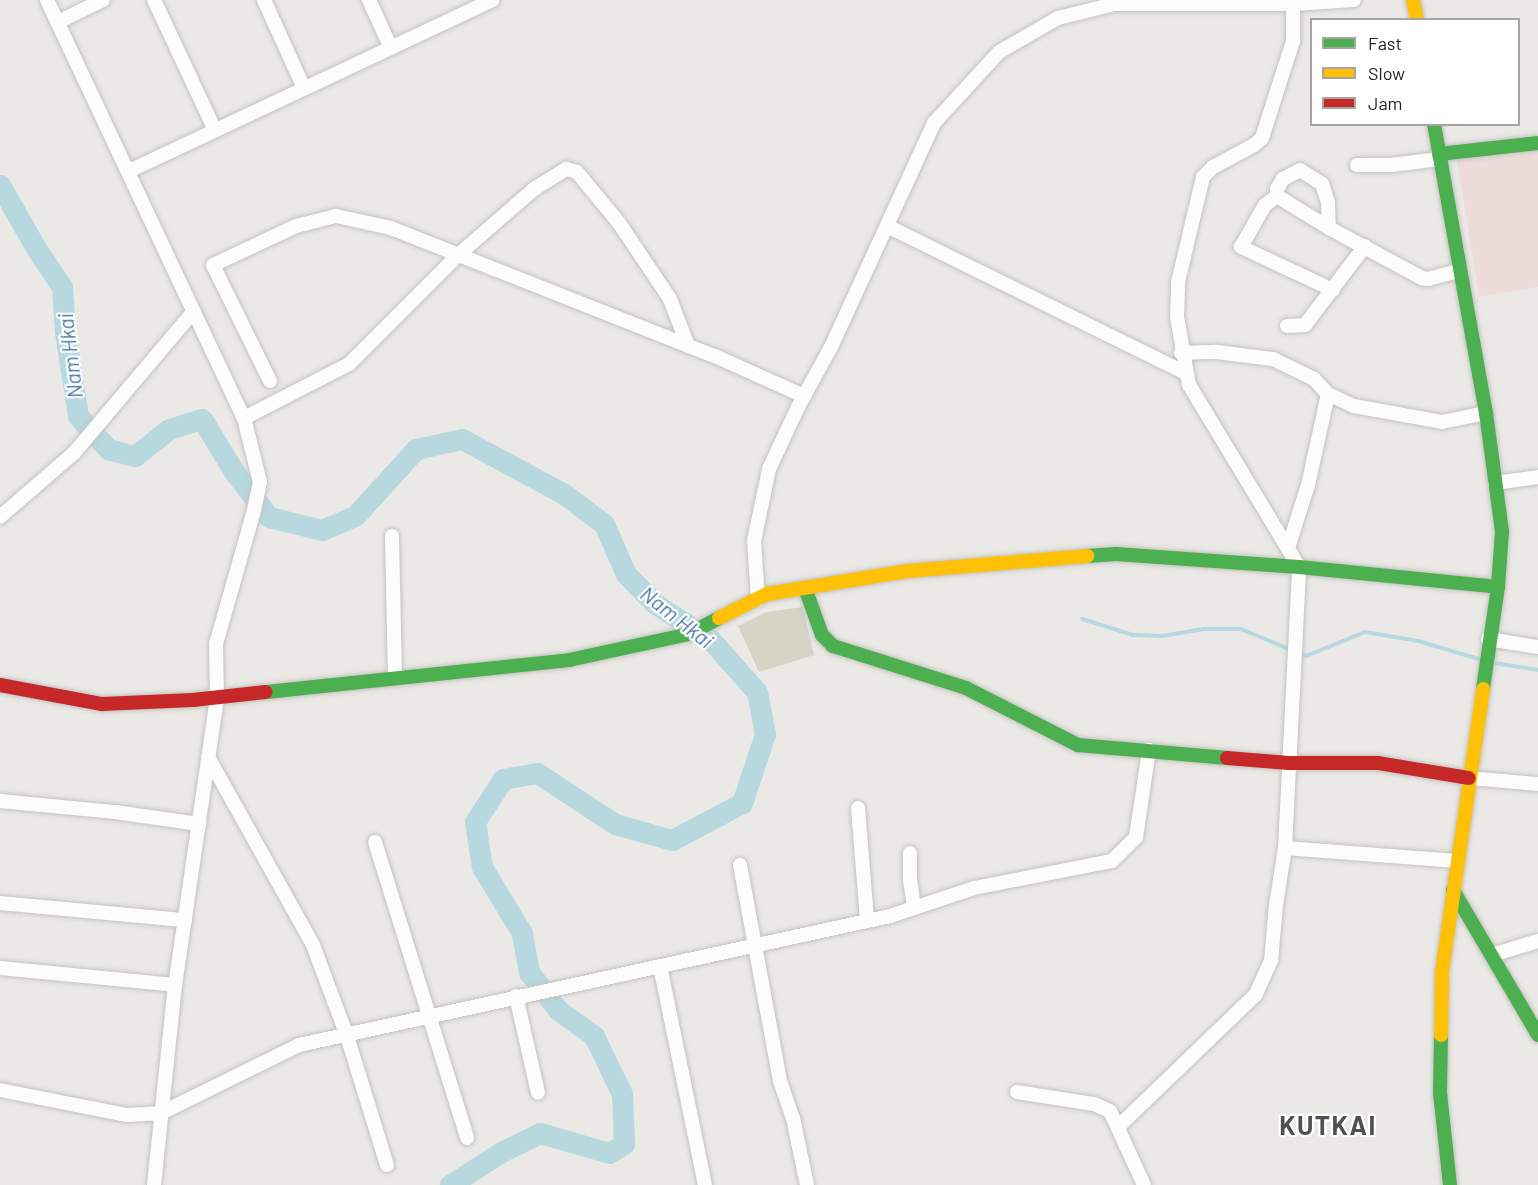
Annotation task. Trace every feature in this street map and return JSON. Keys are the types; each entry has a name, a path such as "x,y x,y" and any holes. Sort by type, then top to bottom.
{"main road":[{"path":"1413,0 1417,18"},
{"path":"1434,126 1458,271 1486,413 1502,532 1498,587 1488,639 1442,971 1440,1093 1450,1185"},
{"path":"1439,156 1538,143"},
{"path":"0,685 102,704 217,698 569,660 689,634 767,594 908,571 1116,554 1299,567 1498,587"},
{"path":"805,588 822,635 833,646 966,688 1078,745 1289,763 1378,763 1469,778"},
{"path":"1453,890 1538,1035"}],"street":[{"path":"47,0 244,418 260,482 216,644 217,698 176,985 154,1185"},
{"path":"58,22 103,0"},
{"path":"154,0 214,130"},
{"path":"264,0 304,88"},
{"path":"369,0 391,48"},
{"path":"129,171 391,48 474,4 493,0"},
{"path":"758,599 753,541 769,469 804,396 831,347 934,123 999,52 1058,18 1114,4 1354,0"},
{"path":"1118,1128 1256,994 1272,961 1275,905 1285,848 1299,567 1189,384 1181,353 1177,317 1178,282 1203,177 1213,167 1262,138 1293,40 1293,2"},
{"path":"1357,165 1390,165 1439,156"},
{"path":"244,418 349,364 457,256 534,189 566,169 577,172 619,223 670,299 688,346"},
{"path":"1277,196 1277,189 1283,179 1300,170 1311,176 1322,184 1326,193 1329,228"},
{"path":"1277,196 1329,228 1422,278 1428,279 1458,271"},
{"path":"1277,196 1265,205 1241,244 1242,249 1333,290"},
{"path":"270,381 213,265 296,226 336,216 391,228 688,346 804,396"},
{"path":"887,226 1186,373"},
{"path":"1287,326 1305,325 1365,246"},
{"path":"0,517 74,453 193,312"},
{"path":"1181,353 1216,352 1273,359 1314,379 1328,394 1354,406 1442,422 1486,413"},
{"path":"1288,548 1308,485 1328,394"},
{"path":"1495,483 1538,477"},
{"path":"392,536 395,678"},
{"path":"1488,639 1538,647"},
{"path":"0,1090 126,1115 161,1113 299,1045 867,921 974,888 1112,861 1136,837 1149,750"},
{"path":"208,757 313,945 347,1036 387,1165"},
{"path":"1469,778 1538,784"},
{"path":"0,801 115,812 199,824"},
{"path":"858,808 867,921"},
{"path":"375,842 467,1138"},
{"path":"1285,848 1458,861"},
{"path":"910,853 910,879 914,908"},
{"path":"740,865 780,1081 793,1118 807,1185"},
{"path":"0,903 185,920"},
{"path":"1492,955 1538,941"},
{"path":"660,966 705,1185"},
{"path":"0,968 176,985"},
{"path":"522,995 538,1093"},
{"path":"1017,1092 1094,1104 1110,1111 1144,1185"}],"shaded area":[{"path":"1538,153 1538,287 1479,297 1457,160"},
{"path":"803,607 814,655 759,672 738,626 766,612"}],"waterway":[{"name":"Nam Hkai","path":"0,185 36,248 62,287 65,332 78,416 108,449 135,456 169,429 202,419 235,473 269,517 322,530 355,516 416,449 462,439 564,494 604,524 626,574 654,603 711,640 757,692 765,734 742,803 672,840 615,824 537,773 503,779 475,822 482,867 522,933 529,972 558,1010 594,1036 622,1094 624,1144 609,1153 540,1133 501,1152 450,1185"},
{"path":"1082,619 1133,635 1162,636 1203,629 1241,629 1306,656 1365,632 1418,641 1479,659"},
{"path":"1494,663 1538,670"}],"traffic: fast":[{"path":"1434,126 1486,413 1502,532 1498,587 1483,689"},
{"path":"1439,154 1538,143"},
{"path":"1087,556 1116,554 1299,567 1498,587"},
{"path":"805,588 822,635 833,646 966,688 1078,745 1227,758"},
{"path":"266,692 569,660 689,634 719,618"},
{"path":"1453,890 1538,1035"},
{"path":"1441,1035 1440,1093 1450,1185"}],"traffic: slow":[{"path":"1413,0 1417,18"},
{"path":"719,618 767,594 908,571 1087,556"},
{"path":"1441,1035 1442,971 1483,689"}],"traffic: jam":[{"path":"0,685 102,704 193,700 266,692"},
{"path":"1227,758 1289,763 1378,763 1469,778"}],"district":[{"name":"KUTKAI","path":"1328,1125"}]}
